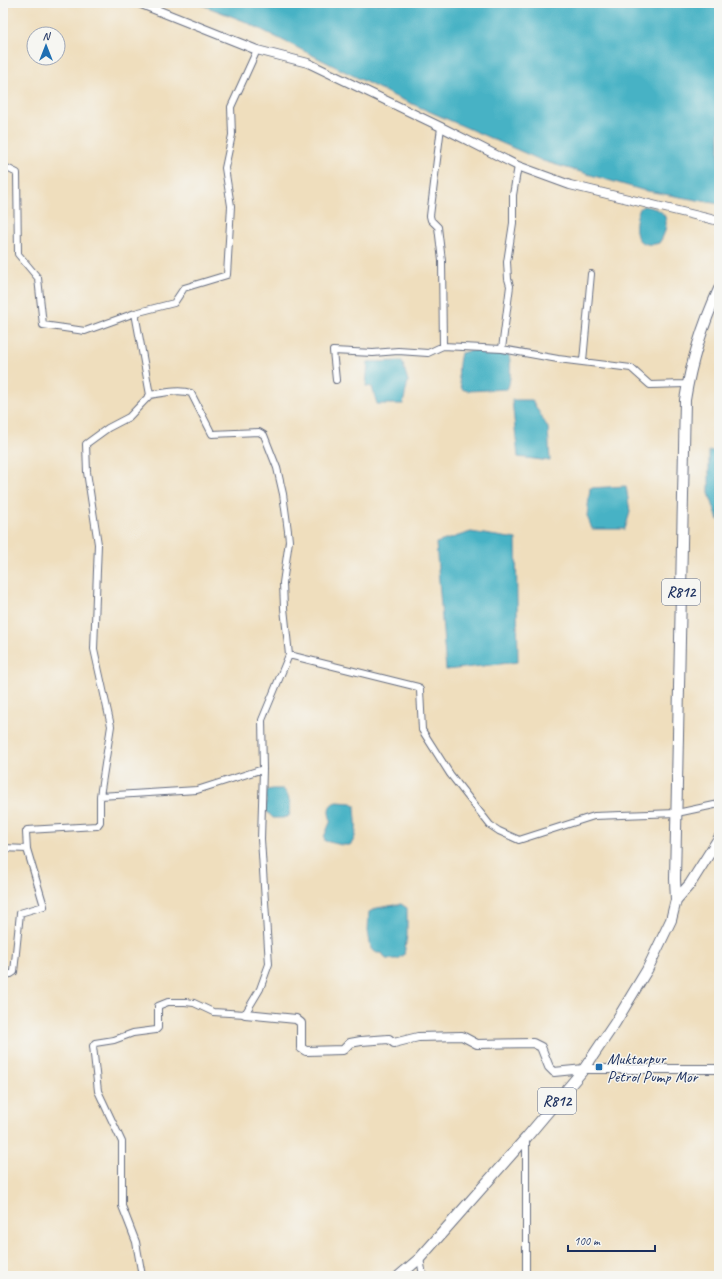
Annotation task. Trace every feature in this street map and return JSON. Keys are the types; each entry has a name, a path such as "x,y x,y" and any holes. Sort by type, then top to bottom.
{"main road":[{"name":"R812","path":"399,1276 420,1258 526,1138 584,1069 615,1023 646,970 671,920 676,900 676,813 684,427 688,381 703,329 719,290"},
{"path":"676,900 690,884 719,839"}],"street":[{"path":"139,3 257,50 308,63 518,166 570,185 719,221"},
{"path":"3,166 16,173 18,254 38,278 43,325 85,331 135,313 174,303 184,288 226,275 231,206 225,168 232,135 231,107 257,50"},
{"path":"441,127 430,216 431,220 438,227 442,261 443,346"},
{"path":"502,348 510,286 507,262 513,222 513,195 518,166"},
{"path":"584,361 591,274"},
{"path":"135,313 150,395"},
{"path":"336,380 333,351 373,353 398,351 428,353 443,346 502,348 541,356 631,368 650,385 685,384 688,381"},
{"path":"3,975 14,972 20,913 44,906 27,849 27,830 97,826 100,822 100,796 111,726 94,649 98,544 87,472 86,444 108,428 129,417 150,395 186,391 191,393 212,434 260,432 264,435 277,468 284,494 289,541 283,583 289,655 262,720 262,839 270,964 260,989 245,1014"},
{"path":"289,655 418,687 421,695 422,730 450,774 490,825 519,840 594,816 676,813 719,804"},
{"path":"100,796 197,790 263,769"},
{"path":"3,848 27,849"},
{"path":"142,1276 136,1242 122,1206 122,1142 98,1091 93,1046 95,1043 114,1040 133,1033 156,1030 158,1028 158,1006 168,1002 194,1003 213,1012 296,1019 301,1023 301,1048 306,1052 343,1050 350,1043 361,1040 389,1039 394,1043 418,1038 462,1036 477,1044 533,1043 541,1047 549,1067 554,1072 584,1069 719,1069"},
{"path":"526,1138 526,1276"},
{"path":"420,1258 423,1276"}],"water":[{"path":"197,3 719,3 719,204 642,190 543,161 394,96 244,21"},
{"path":"643,206 656,209 665,216 666,228 659,243 647,244 640,241 636,234 638,212"},
{"path":"477,350 506,353 509,355 510,373 507,389 468,391 462,389 458,371 461,353"},
{"path":"402,361 408,381 403,404 377,404 372,387 366,386 368,362"},
{"path":"512,400 532,400 548,428 550,461 518,457"},
{"path":"709,451 719,451 719,520 709,493"},
{"path":"626,486 630,512 625,529 592,529 587,516 590,488"},
{"path":"471,532 516,539 518,662 446,670 436,543"},
{"path":"283,789 289,798 289,816 283,818 273,818 266,811 267,790"},
{"path":"337,802 352,803 355,805 356,831 350,845 342,845 325,841 324,837 331,820 329,809 331,805"},
{"path":"401,904 407,908 407,936 404,955 398,959 386,959 382,953 377,953 371,949 368,931 369,912 377,908"}],"place":[{"name":"Muktarpur Petrol Pump Mor","path":"599,1067"}]}
